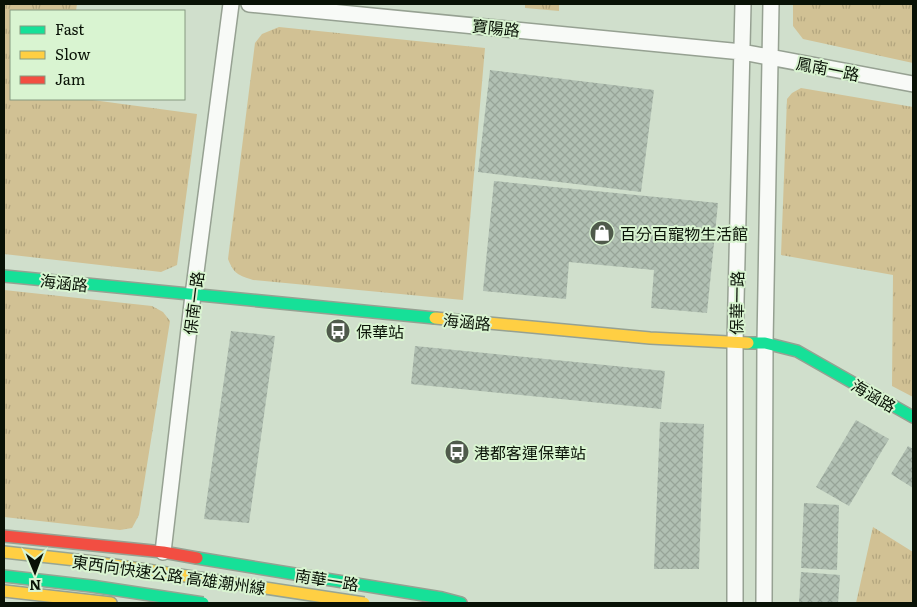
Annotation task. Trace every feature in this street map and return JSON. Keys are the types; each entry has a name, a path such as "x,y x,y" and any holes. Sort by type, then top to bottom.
{"main road":[{"name":"海涵路","path":"4,276 650,338 765,343 797,351 913,417"},
{"name":"南華一路","path":"4,536 163,552 442,598 461,603"},
{"name":"東西向快速公路 高雄潮州線","path":"4,552 94,562 364,603"},
{"name":"保南一路","path":"156,603 163,552"},
{"name":"東西向快速公路 高雄潮州線","path":"4,576 91,586 203,603"},
{"path":"4,591 111,603"}],"street":[{"name":"保南一路","path":"163,552 193,295 232,4"},
{"name":"寶陽路","path":"249,4 342,8 742,52"},
{"name":"保華一路","path":"735,603 735,343 743,4"},
{"name":"保華一路","path":"764,603 765,343 771,4"},
{"name":"鳳南一路","path":"742,52 913,84"}],"green space":[{"path":"4,4 77,4 76,10 10,10 10,100 92,100 197,114 177,265 161,272 4,254"},
{"path":"525,4 559,4 559,11 525,8"},
{"path":"793,4 913,4 913,63 803,39 793,26"},
{"path":"279,27 485,48 463,300 253,280 240,275 232,268 228,259 255,43 262,34"},
{"path":"801,88 913,107 913,397 892,386 893,275 781,255 787,99 792,93"},
{"path":"4,290 152,306 163,312 170,321 139,515 132,528 120,530 4,517"},
{"path":"873,527 913,552 913,603 856,603"}],"building":[{"path":"490,70 654,90 641,192 478,172"},
{"name":"百分百寵物生活館","path":"494,181 718,203 707,313 651,308 654,270 569,262 566,299 483,291"},
{"path":"231,331 275,336 249,523 204,519"},
{"path":"415,346 665,371 661,409 411,384"},
{"path":"856,420 889,439 849,506 816,487"},
{"path":"660,422 704,424 699,569 654,569"},
{"path":"908,446 913,449 913,488 891,474"},
{"path":"804,503 839,505 837,570 801,568"},
{"path":"801,572 840,575 838,603 799,603"}],"traffic: fast":[{"path":"4,276 435,318"},
{"path":"748,343 765,343 797,351 913,417"},
{"path":"197,558 442,598 461,603"},
{"path":"4,576 91,586 203,603"}],"traffic: slow":[{"path":"435,318 650,338 748,343"},
{"path":"4,552 94,562 364,603"},
{"path":"4,591 111,603"}],"traffic: jam":[{"path":"4,536 163,552 197,558"}],"place":[{"name":"百分百寵物生活館","path":"602,233"},
{"name":"保華站","path":"338,331"},
{"name":"港都客運保華站","path":"457,452"}]}
